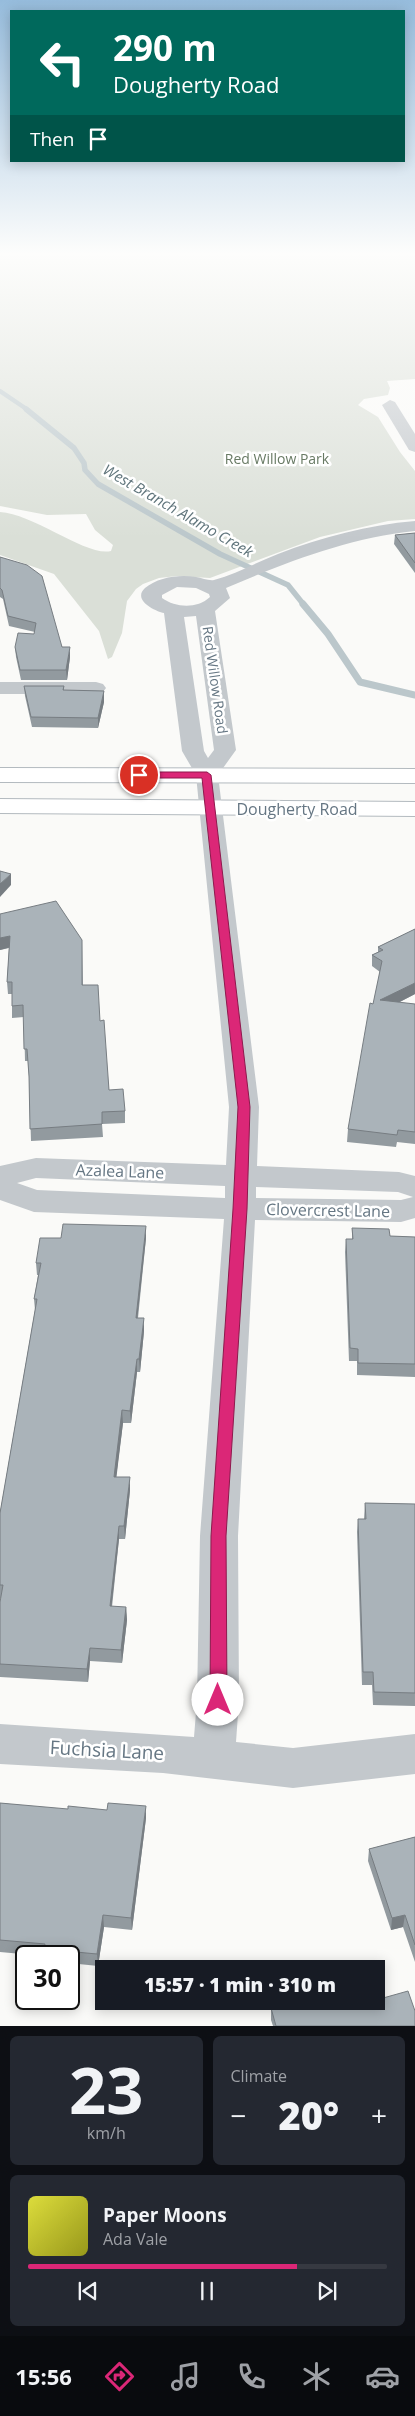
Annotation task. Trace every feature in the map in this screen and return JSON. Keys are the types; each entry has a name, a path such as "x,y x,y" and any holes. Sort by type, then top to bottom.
{"main road":[{"name":"Dougherty Road","path":"0,776 415,776"},
{"name":"Dougherty Road","path":"0,806 415,809"}],"street":[{"path":"390,405 415,447"},
{"path":"221,584 220,598 217,602 205,608 173,610 163,608 152,600 152,592 164,585 182,582 221,584 305,551 353,535 389,528 415,526"},
{"name":"Red Willow Road","path":"205,608 225,750 207,775"},
{"name":"Red Willow Road","path":"173,610 193,751 207,775 244,1107 241,1192 219,1536 218,1700 214,1759"},
{"path":"0,688 96,688"},
{"name":"Azalea Lane","path":"0,1176 36,1168 241,1192"},
{"name":"Clovercrest Lane","path":"241,1192 399,1182 415,1187"},
{"name":"Azalea Lane","path":"0,1188 34,1201 241,1192"},
{"name":"Clovercrest Lane","path":"241,1192 401,1211 415,1206"},
{"name":"Fuchsia Lane","path":"0,1744 163,1753 293,1768 415,1754"}],"green space":[{"name":"Red Willow Park","path":"0,350 415,350 415,379 387,381 390,388 388,395 364,399 358,405 378,417 400,452 415,471 415,519 388,521 320,537 210,578 177,576 159,578 143,584 136,589 127,601 122,633 112,657 108,659 99,631 54,574 0,555 0,512 14,514 88,548 111,551 113,545 95,530 86,514 47,515 0,506"}],"building":[{"path":"415,533 415,563 395,535"},
{"path":"0,557 27,565 42,576 62,647 70,647 66,670 20,670 15,647 18,633 34,634 36,623 8,616 0,588"},
{"path":"24,686 64,686 63,690 104,691 98,718 31,717"},
{"path":"0,871 11,874 0,884"},
{"path":"56,901 82,940 82,985 98,985 100,1021 104,1020 109,1090 123,1089 125,1111 102,1112 102,1124 30,1129 29,1076 27,1049 24,1049 23,1005 12,1006 12,982 7,982 10,936 0,938 0,914"},
{"path":"415,929 415,983 380,1000 415,1004 415,1132 398,1130 397,1135 348,1129 370,1003 373,1004 382,961 372,955 383,950 378,947"},
{"path":"63,1224 146,1226 136,1318 144,1318 139,1359 137,1359 130,1411 122,1410 114,1477 130,1477 124,1526 119,1526 110,1606 126,1607 121,1650 90,1648 87,1669 0,1664 0,1602 3,1585 0,1585 0,1513 37,1299 34,1299 41,1263 36,1263 40,1238 61,1238"},
{"path":"352,1228 389,1229 390,1236 415,1237 415,1364 358,1363 358,1349 350,1348 346,1239 353,1239"},
{"path":"365,1503 415,1504 415,1693 374,1692 373,1672 363,1672 358,1519 366,1519"},
{"path":"0,1803 68,1809 68,1806 107,1810 108,1803 146,1806 131,1918 103,1915 97,1954 80,1952 80,1945 45,1945 0,1940"},
{"path":"415,1837 415,1945 405,1915 392,1918 369,1849"},
{"path":"408,1991 415,2011 415,2026 276,2026 272,2010 385,2010 385,1997"}],"waterway":[{"name":"West Branch Alamo Creek","path":"0,391 28,410"},
{"name":"West Branch Alamo Creek","path":"26,409 74,448 84,463 85,470 98,484 220,554 288,585 304,605"},
{"name":"West Branch Alamo Creek","path":"303,604 328,634 360,682 415,695"}],"route":[{"path":"139,775 207,775 244,1107 244,1146 219,1536 218,1700"}]}
